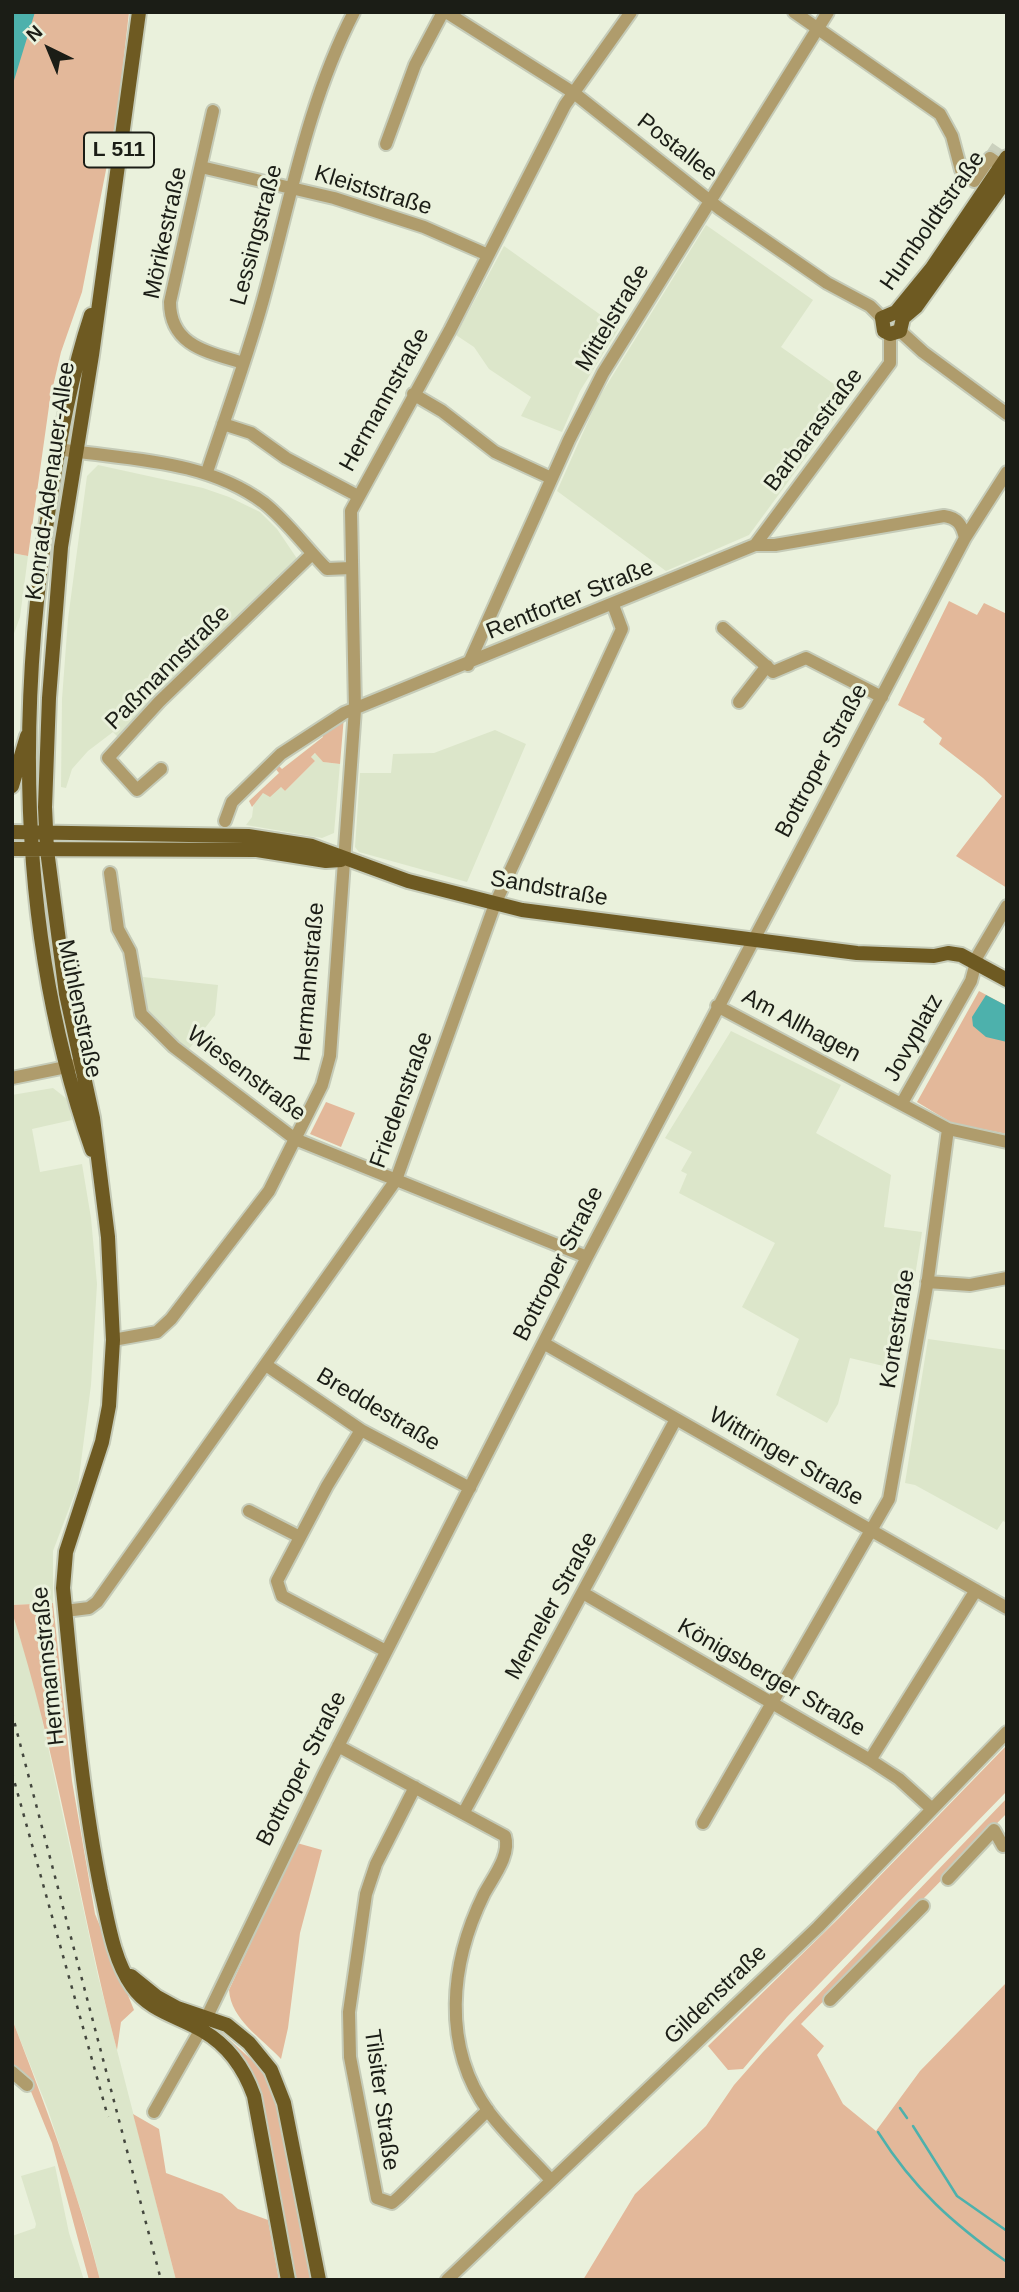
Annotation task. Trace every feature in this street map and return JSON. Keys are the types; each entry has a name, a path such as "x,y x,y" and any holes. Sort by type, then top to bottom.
{"main road":[{"name":"Konrad-Adenauer-Allee","path":"47,850 49,698 60,558 139,12"},
{"name":"Humboldtstraße","path":"894,323 1005,164"},
{"name":"Humboldtstraße","path":"894,323 916,307 1007,179"},
{"name":"Konrad-Adenauer-Allee","path":"31,850 30,728 40,571 58,449 79,352 101,288"},
{"name":"L 511","path":"12,786 17,761 30,728"},
{"name":"Sandstraße","path":"12,832 248,836 312,846 343,859 495,904 609,923 857,953 961,955 975,968"},
{"name":"Sandstraße","path":"12,849 257,850 326,861 343,859"},
{"name":"Mühlenstraße","path":"31,850 42,952 68,1067 100,1174"},
{"name":"Mühlenstraße","path":"47,850 66,993 83,1063 100,1174 108,1237 113,1340"},
{"path":"975,968 1007,980"},
{"path":"975,968 1007,990"},
{"name":"Hermannstraße","path":"113,1340 109,1406 102,1442 63,1564 65,1611 96,1862 110,1931 125,1970 157,1997 204,2023"},
{"name":"L 511","path":"204,2023 245,2072 254,2096 288,2280"},
{"name":"L 511","path":"204,2023 227,2025 249,2043 271,2070 278,2085 318,2280"}],"street":[{"name":"Lessingstraße","path":"207,472 262,302 313,105 354,12"},
{"name":"Postallee","path":"386,144 415,65 445,12 574,93 710,201 806,269 894,323 923,352 1007,414"},
{"name":"Hermannstraße","path":"113,1340 158,1332 171,1319 268,1191 323,1086 330,1056 355,709 350,518 358,496 488,255 547,139 574,93 631,12"},
{"path":"794,12 940,114 952,136 961,170 974,181 990,158 1005,164"},
{"name":"Mittelstraße","path":"468,665 551,478 603,373 828,12"},
{"name":"Mörikestraße","path":"213,111 170,302 170,316 182,339 191,346 243,363"},
{"name":"Kleiststraße","path":"201,167 393,216 488,255"},
{"name":"Barbarastraße","path":"755,545 890,363 894,323"},
{"path":"413,394 442,411 495,452 551,478"},
{"path":"223,424 251,433 286,458 358,496"},
{"path":"58,449 207,472 239,486 267,505 327,569 351,568"},
{"name":"Bottroper Straße","path":"154,2112 204,2023 338,1746 717,1006 965,538 1007,472"},
{"name":"Rentforter Straße","path":"225,821 232,802 281,754 318,727 355,709 468,665 755,545 775,545 944,516 953,517 962,526 965,538"},
{"name":"Paßmannstraße","path":"161,769 137,790 108,758 159,702 313,554"},
{"name":"Friedenstraße","path":"65,1611 89,1608 97,1602 396,1181 495,904 622,629 613,605"},
{"path":"723,628 773,671 806,658 883,697"},
{"path":"739,702 767,666"},
{"name":"Wiesenstraße","path":"110,873 118,929 130,951 141,1013 174,1047 295,1139 587,1257"},
{"name":"Jovyplatz","path":"1007,906 902,1103 948,1129 1007,1142"},
{"name":"Am Allhagen","path":"717,1006 902,1103"},
{"path":"12,1078 83,1063"},
{"name":"Kortestraße","path":"703,1823 887,1505 894,1482 927,1282 948,1129"},
{"path":"927,1282 970,1285 1007,1278"},
{"name":"Wittringer Straße","path":"545,1344 1007,1608"},
{"name":"Breddestraße","path":"266,1365 361,1430 470,1488"},
{"name":"Memeler Straße","path":"464,1812 676,1419"},
{"path":"361,1430 277,1581 282,1596 386,1651"},
{"path":"249,1511 300,1537"},
{"path":"870,1760 976,1590"},
{"name":"Königsberger Straße","path":"583,1593 870,1760 899,1779 932,1809"},
{"name":"Gildenstraße","path":"447,2280 550,2179 818,1927 1007,1732"},
{"path":"338,1746 500,1830 507,1843 466,1934 455,1994 456,2025 463,2056 488,2110 550,2179"},
{"name":"Tilsiter Straße","path":"415,1787 376,1864 366,1894 349,2012 350,2057 377,2198 392,2203 488,2110"},
{"path":"948,1880 993,1830 1003,1846"},
{"path":"830,2000 923,1906"},
{"path":"12,2072 27,2085"}],"shaded area":[{"path":"12,12 129,12 118,109 82,292 61,352 50,399 28,556 12,553"},
{"path":"706,225 813,300 781,347 851,396 749,535 666,571 557,491 598,399"},
{"path":"504,246 619,328 580,391 562,432 521,416 531,397 489,369 474,347 456,335"},
{"path":"98,465 203,488 229,497 260,512 277,529 298,560 137,714 140,718 119,738 113,732 88,751 72,769 66,788 61,787 62,699 68,619 87,476"},
{"path":"12,553 28,556 20,617 12,639"},
{"path":"949,601 977,615 984,603 1007,614 1007,888 956,856 1002,796 939,744 942,738 923,722 925,719 898,705"},
{"path":"344,716 340,764 323,762 315,753 311,757 315,761 285,791 281,787 270,797 263,793 252,807 249,801 279,773 274,767 277,764 282,769 323,737 320,730"},
{"path":"495,730 526,744 467,882 359,852 355,847 360,773 391,773 393,754 434,753"},
{"path":"316,753 323,762 340,764 334,833 322,838 246,825 252,817 254,801 263,793 281,787 285,791 315,761 311,757"},
{"path":"143,977 218,985 215,1015 189,1049 157,1025 147,1012"},
{"path":"979,991 1007,1006 1007,1134 952,1123 917,1102"},
{"path":"731,1031 841,1085 816,1133 891,1175 884,1227 922,1232 900,1370 850,1358 838,1404 827,1423 776,1395 799,1339 742,1307 775,1243 679,1193 687,1174 681,1171 692,1152 665,1138"},
{"path":"53,1088 67,1099 72,1120 32,1129 40,1172 82,1164 91,1218 97,1284 91,1385 78,1485 53,1551 53,1603 12,1605 12,1095"},
{"path":"326,1102 355,1113 341,1147 310,1134"},
{"path":"928,1339 1007,1350 1007,1523 1003,1521 997,1530 915,1485 905,1483"},
{"path":"53,1603 72,1781 95,1914 134,2010 121,2022 117,2050 42,1720 12,1612 12,1605"},
{"path":"12,1612 33,1678 98,1976 176,2280 100,2280 88,2232 48,2110 12,2019"},
{"path":"1007,1745 1007,1791 787,2017 743,2069 728,2070 708,2046 839,1918"},
{"path":"1007,1798 1007,1813 801,2024 824,2046 817,2055 843,2104 876,2131 920,2071 1007,1982 1007,2280 583,2280 635,2194 706,2126 734,2085 763,2052"},
{"path":"297,1843 322,1850 300,1933 288,2028 281,2059 241,2019 231,2001 229,1990"},
{"path":"12,2019 71,2181 100,2280 89,2280 52,2143 23,2072 12,2066"},
{"path":"220,2031 265,2072 274,2089 313,2280 293,2280 263,2128 218,2035"},
{"path":"133,2114 159,2129 166,2173 222,2194 238,2209 268,2220 279,2280 176,2280"},
{"path":"55,2166 69,2233 84,2280 12,2280 12,2236 35,2228 36,2224 21,2176"}],"water":[{"path":"12,12 35,12 12,87"},
{"path":"986,995 1007,1006 1007,1042 986,1037 973,1026 972,1017"}],"waterway":[{"path":"900,2108 907,2118"},
{"path":"913,2126 957,2196 1007,2231"},
{"path":"878,2132 906,2171 935,2204 1007,2262"}],"tunnel":[{"path":"989,148 1007,160"}],"railway":[{"path":"12,1713 161,2280"},
{"path":"12,1773 108,2117"}]}
